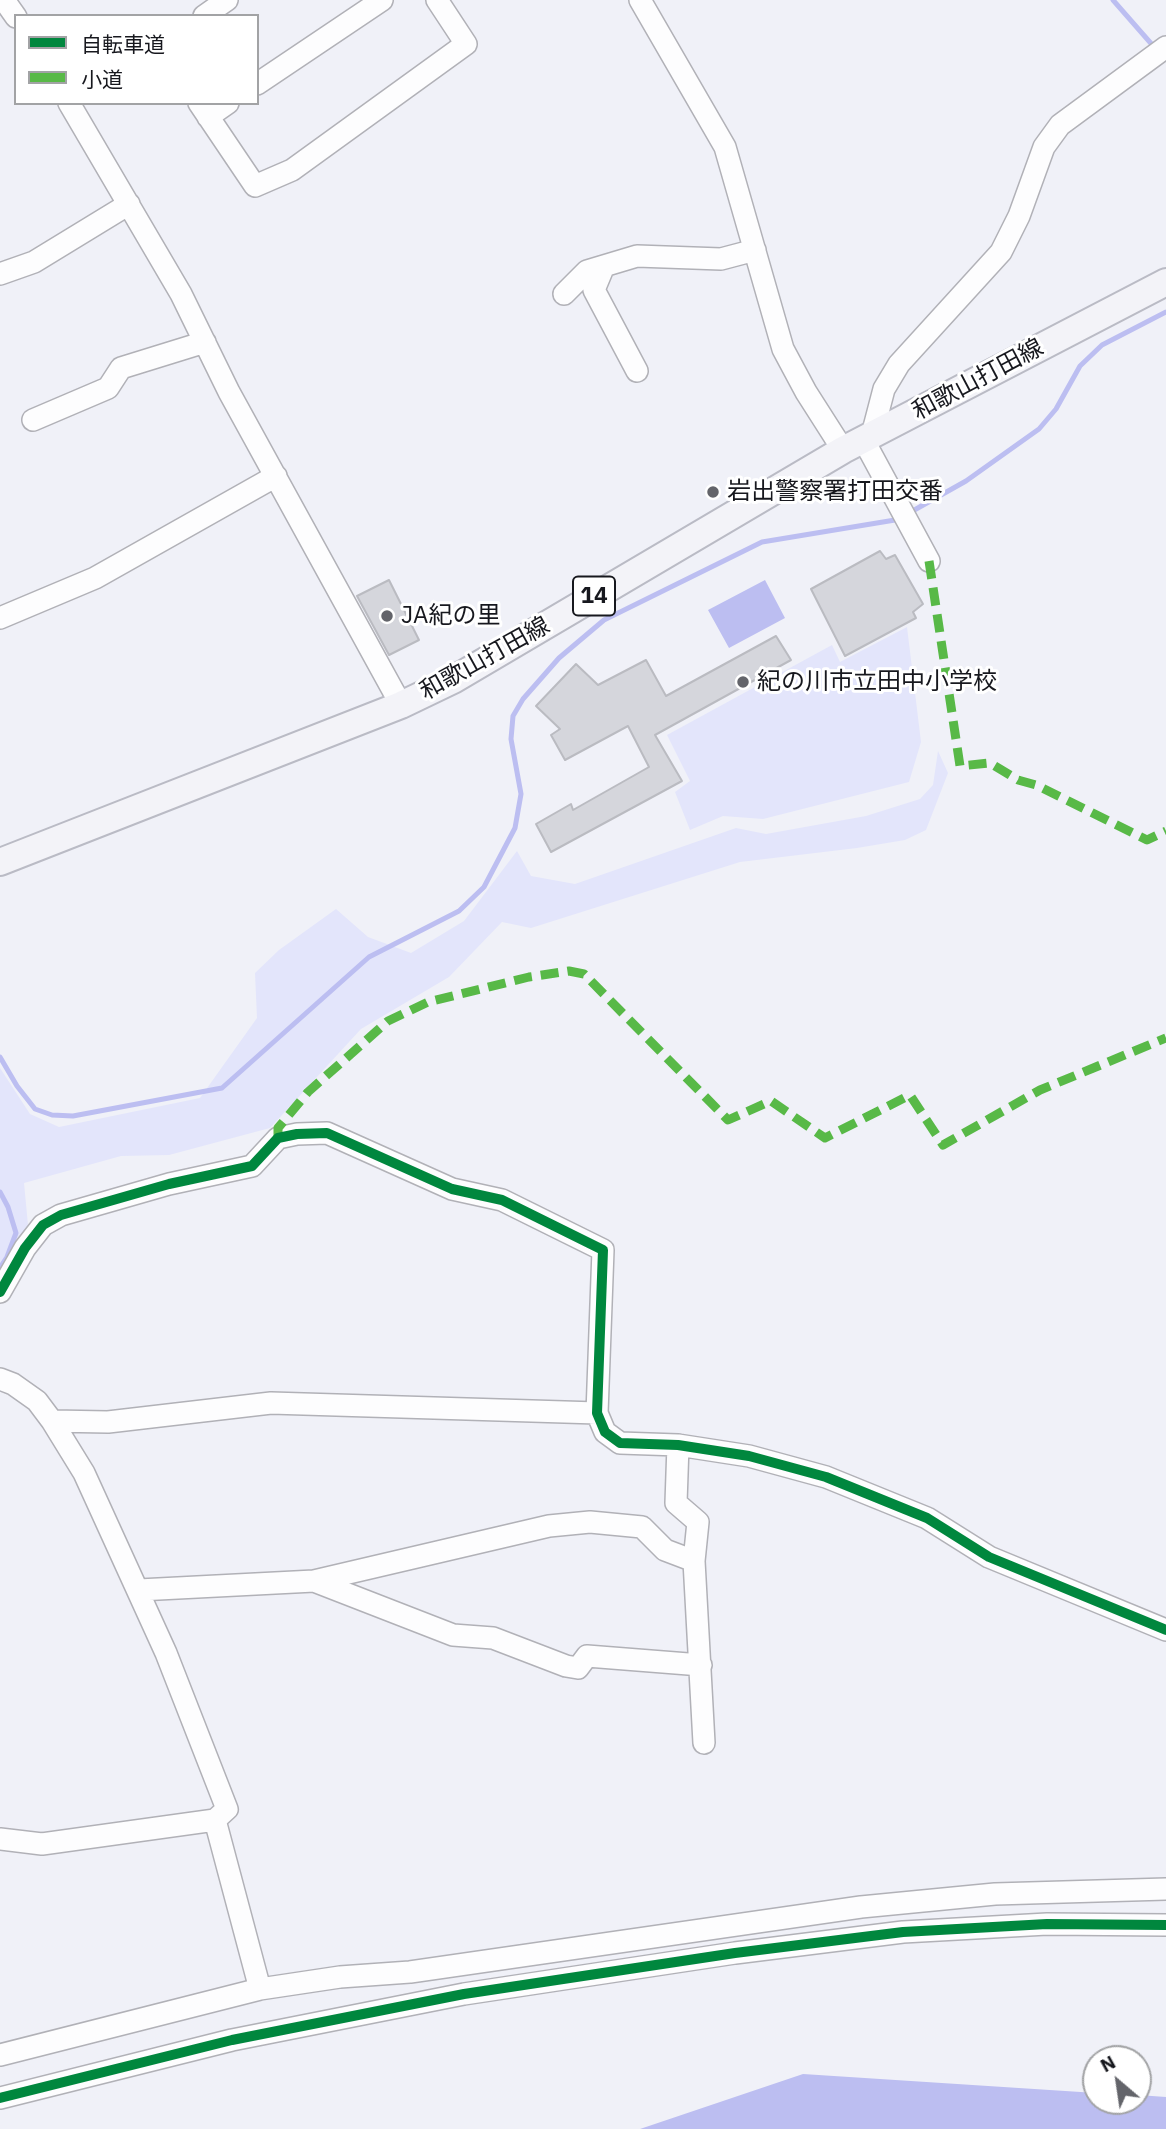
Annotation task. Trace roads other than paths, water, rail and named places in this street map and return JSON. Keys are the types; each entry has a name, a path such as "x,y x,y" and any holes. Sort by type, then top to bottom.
{"main road":[{"name":"和歌山打田線","path":"0,862 401,705 453,680 860,441 1166,282"}],"street":[{"path":"207,14 227,0"},
{"path":"259,83 382,0"},
{"path":"221,105 203,110 255,186 292,170 466,44 437,0"},
{"path":"640,0 725,147 783,349 806,392 860,441 929,561"},
{"path":"860,441 899,364 1001,252 1019,216 1044,147 1060,125 1166,47"},
{"path":"72,105 181,294 229,392 401,705"},
{"path":"0,274 34,262 129,204"},
{"path":"564,295 587,271 637,256 721,259 755,250"},
{"path":"604,266 594,290 637,371"},
{"path":"33,420 108,388 121,368 205,342"},
{"path":"0,618 95,578 276,476"},
{"path":"0,1292 25,1248 43,1225 61,1215 169,1184 252,1166 278,1138 327,1133 452,1189 502,1200 603,1250 597,1413 605,1432 620,1443 678,1445 750,1456 826,1477 927,1518 989,1557 1166,1630"},
{"path":"0,1378 37,1401 84,1473 139,1590 227,1809 215,1820 41,1843 0,1839"},
{"path":"52,1421 108,1422 271,1403 597,1413"},
{"path":"678,1445 676,1503 698,1522 694,1561 704,1743"},
{"path":"139,1590 314,1581 537,1529 590,1522 642,1527 665,1550 694,1561"},
{"path":"314,1581 453,1635 493,1638 578,1668 587,1656 701,1665"},
{"path":"215,1820 260,1989"},
{"path":"0,2055 260,1989 340,1977 410,1972 861,1906 995,1894 1166,1889"},
{"path":"0,2098 232,2040 477,1992 736,1953 903,1932 1047,1924 1166,1925"}],"water":[{"path":"765,580 785,618 729,648 708,610"},
{"path":"803,2074 1082,2092 1082,2115 1152,2115 1152,2096 1166,2097 1166,2129 640,2129"}],"waterway":[{"path":"1113,0 1155,48"},
{"path":"909,513 966,481 1039,429 1056,409 1080,366 1102,345 1166,312"},
{"path":"0,1057 35,1109 52,1115 73,1116 222,1088 369,957 459,911 484,887 515,828 521,794 511,739 513,716 523,699 559,658 604,620 762,542 900,517"},
{"path":"0,1192 16,1233 0,1268"}],"place":[{"name":"岩出警察署打田交番","path":"713,492"},
{"name":"JA紀の里","path":"387,616"},
{"name":"紀の川市立田中小学校","path":"743,682"}]}
